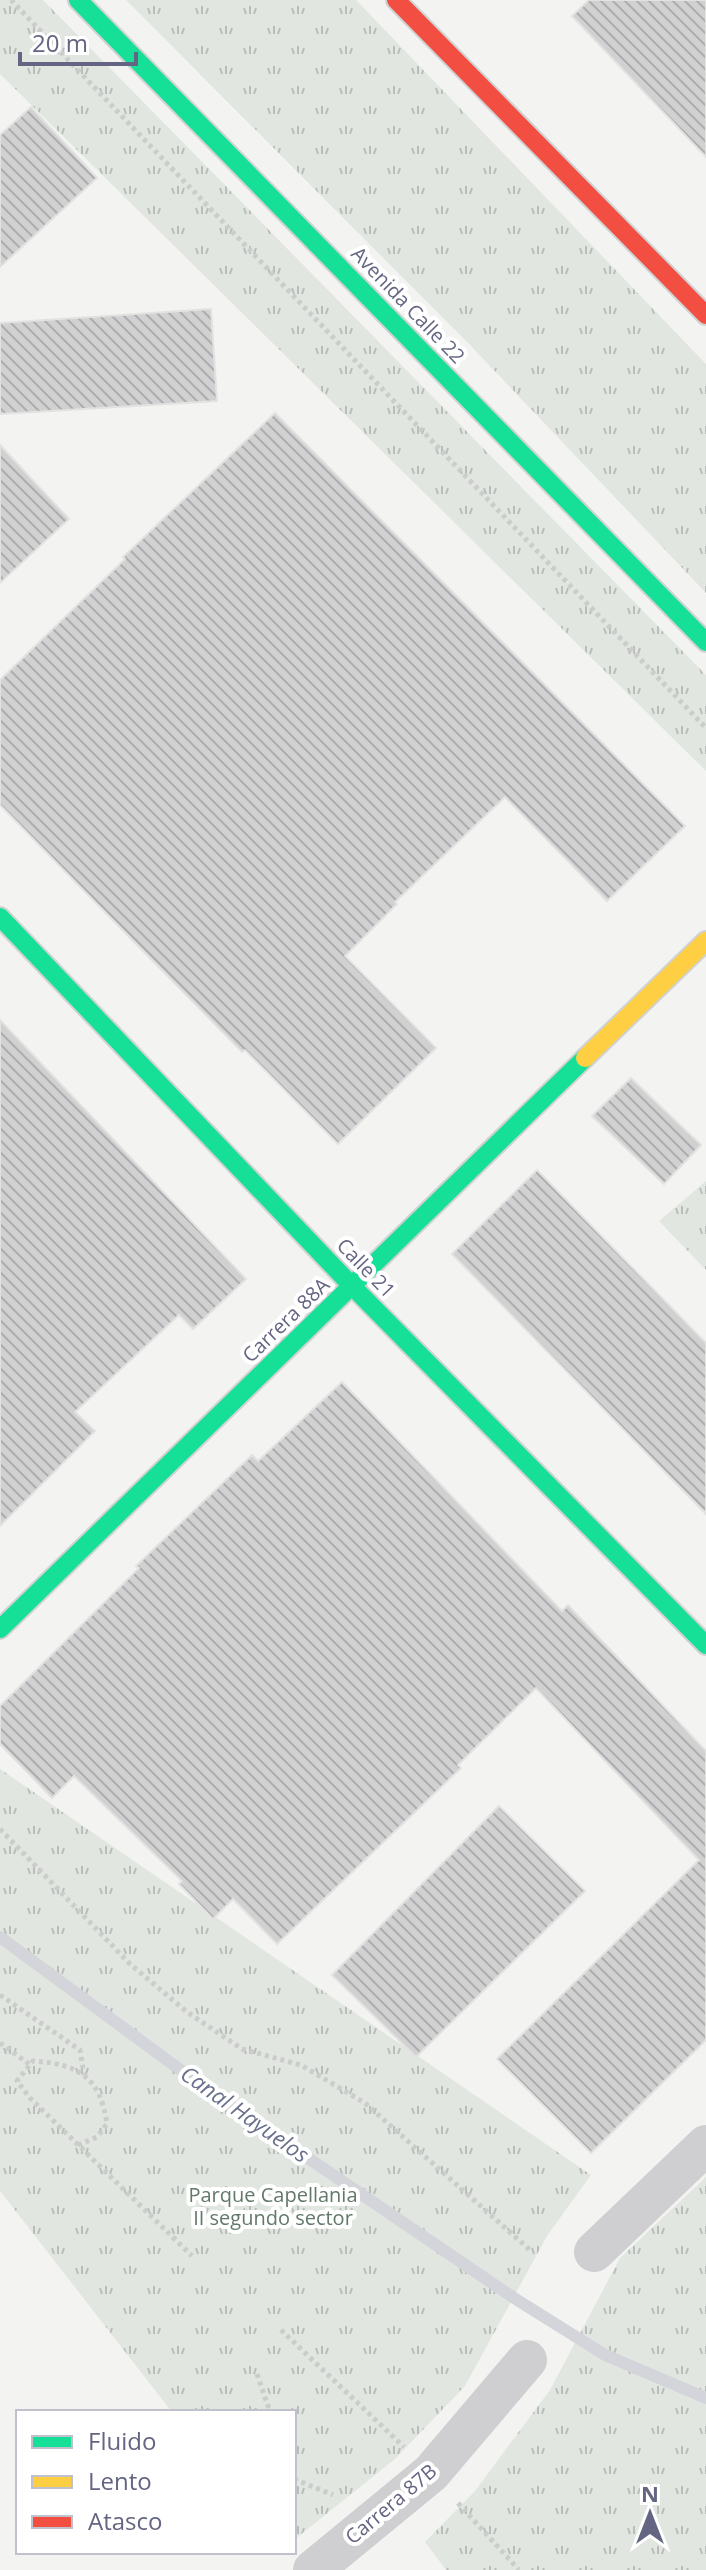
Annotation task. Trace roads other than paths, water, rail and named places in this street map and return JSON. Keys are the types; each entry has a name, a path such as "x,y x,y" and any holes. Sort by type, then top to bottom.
{"street":[{"name":"Avenida Calle 22","path":"78,0 706,642"},
{"path":"396,0 706,315"},
{"name":"Calle 21","path":"0,917 352,1286 706,1645"},
{"name":"Carrera 88A","path":"0,1629 706,941"},
{"path":"594,2252 706,2145"},
{"name":"Carrera 87B","path":"313,2570 431,2473 527,2360"}],"waterway":[{"name":"Canal Hayuelos","path":"0,1937 205,2088 514,2298 605,2355 706,2398"}],"park label":[{"name":"Parque Capellania II segundo sector","path":"273,2206"}]}
